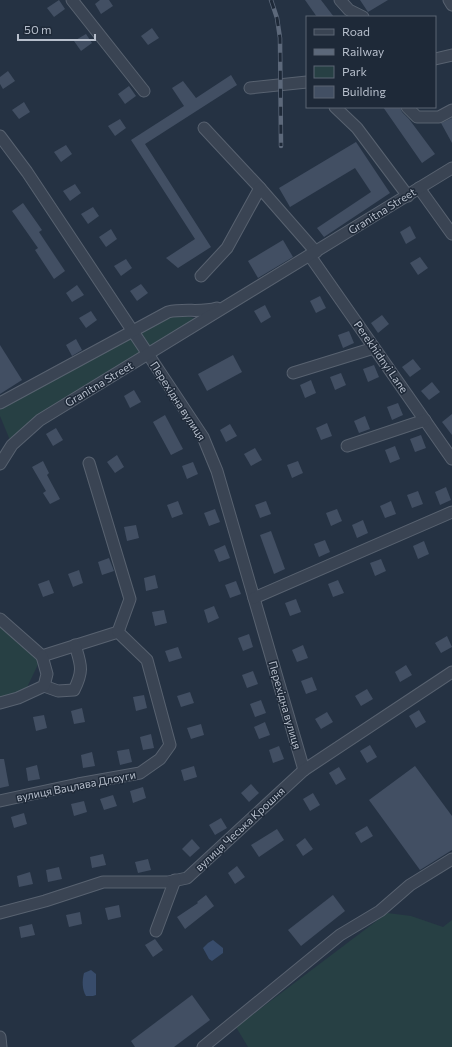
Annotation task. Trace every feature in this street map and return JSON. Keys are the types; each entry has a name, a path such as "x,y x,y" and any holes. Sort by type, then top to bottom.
{"street":[{"path":"72,0 144,91"},
{"path":"340,0 349,10 361,16"},
{"path":"449,0 452,5"},
{"path":"436,59 452,54"},
{"path":"250,88 306,82"},
{"path":"336,108 357,128 408,196"},
{"path":"408,108 417,117 439,117 452,110"},
{"name":"Perekhidnyi Lane","path":"204,128 260,188 313,254 374,348 452,459"},
{"name":"Перехідна вулиця","path":"0,136 27,172 203,437 217,471 304,770"},
{"name":"Granitna Street","path":"0,464 12,445 40,420 452,168"},
{"path":"201,276 227,248 260,188"},
{"path":"419,188 452,234"},
{"name":"Granitna Street","path":"0,403 168,312 182,310 201,311 214,309 229,304"},
{"path":"293,373 374,348"},
{"path":"347,446 425,420"},
{"path":"42,656 118,632 130,599 89,463"},
{"path":"254,598 452,512"},
{"path":"0,619 42,656 47,674 44,686"},
{"name":"вулиця Вацлава Длоуги","path":"0,801 78,784 140,773 160,759 170,745 147,660 118,632"},
{"path":"0,703 18,698 44,686 58,691 74,690 80,678 81,665 75,645"},
{"name":"вулиця Чеська Крошня","path":"0,913 45,901 103,882 168,882 187,878 304,770 452,672"},
{"path":"203,1047 340,935 380,911 410,885 452,859"},
{"path":"156,931 175,880"},
{"path":"0,1037 1,1047"}],"green space":[{"path":"168,312 203,320 75,398 12,445 0,416 0,403"},
{"path":"0,619 42,656 21,700 0,706"},
{"path":"387,913 411,916 443,927 452,920 452,1047 248,1047 236,1027"}],"water":[{"path":"213,940 223,948 223,953 212,961 209,959 203,948"},
{"path":"91,970 96,974 96,995 86,996 83,988 83,976 84,973"}],"building":[{"path":"59,0 65,9 54,17 47,8"},
{"path":"100,0 109,0 113,6 101,14 95,4"},
{"path":"305,0 321,0 333,16 316,16"},
{"path":"360,0 388,0 368,12"},
{"path":"152,28 159,38 148,45 141,36"},
{"path":"86,34 92,43 81,51 74,41"},
{"path":"8,71 15,81 3,89 0,84 0,77"},
{"path":"231,75 237,85 145,144 211,247 178,268 166,258 195,239 131,140 184,106 172,88 183,81 196,98"},
{"path":"129,86 136,96 125,104 118,94"},
{"path":"24,102 30,112 19,119 12,110"},
{"path":"384,108 400,108 435,154 422,163"},
{"path":"452,118 452,143 441,123"},
{"path":"120,119 126,128 115,136 108,126"},
{"path":"356,142 390,193 324,237 317,228 371,192 355,168 290,207 279,188"},
{"path":"66,145 72,154 61,162 54,152"},
{"path":"75,184 81,193 70,201 63,191"},
{"path":"23,203 42,230 39,232 65,271 54,279 35,250 38,248 12,211"},
{"path":"93,207 99,216 88,224 81,214"},
{"path":"410,226 416,238 406,244 400,232"},
{"path":"111,229 117,239 106,247 99,237"},
{"path":"283,240 293,257 258,278 248,261"},
{"path":"420,257 428,268 418,275 410,263"},
{"path":"126,259 132,268 121,276 114,266"},
{"path":"141,284 148,293 137,301 130,291"},
{"path":"77,285 84,295 72,302 66,293"},
{"path":"320,296 326,308 316,313 310,301"},
{"path":"265,305 271,317 261,323 254,311"},
{"path":"91,311 97,320 86,328 79,318"},
{"path":"382,315 389,324 378,333 371,323"},
{"path":"349,331 354,343 343,348 338,335"},
{"path":"76,339 82,350 72,356 66,345"},
{"path":"0,345 22,380 0,394"},
{"path":"233,355 242,372 207,391 198,374"},
{"path":"413,359 421,369 410,377 402,367"},
{"path":"374,365 379,377 368,382 363,369"},
{"path":"341,373 346,385 335,390 330,377"},
{"path":"311,380 316,393 305,398 300,385"},
{"path":"432,382 440,392 429,400 421,391"},
{"path":"134,390 141,402 130,408 124,396"},
{"path":"398,403 403,415 392,420 387,407"},
{"path":"452,414 452,435 442,422"},
{"path":"165,415 183,449 171,455 153,422"},
{"path":"365,416 370,429 359,433 354,421"},
{"path":"327,423 332,436 321,440 316,428"},
{"path":"230,424 237,436 226,442 220,430"},
{"path":"56,428 63,440 53,446 46,434"},
{"path":"421,435 426,448 415,452 410,439"},
{"path":"395,446 400,459 390,463 385,450"},
{"path":"255,448 262,460 251,466 244,454"},
{"path":"117,455 124,467 115,473 107,462"},
{"path":"43,461 49,473 47,475 60,499 50,504 43,493 46,491 32,467"},
{"path":"298,461 303,473 292,478 287,465"},
{"path":"193,462 198,474 187,479 182,466"},
{"path":"446,487 451,500 440,505 435,492"},
{"path":"418,491 423,504 412,508 407,495"},
{"path":"178,501 183,514 172,518 167,505"},
{"path":"266,501 271,514 260,518 255,505"},
{"path":"391,501 396,514 385,518 380,506"},
{"path":"215,509 220,522 209,526 204,513"},
{"path":"337,509 342,521 331,526 326,513"},
{"path":"363,520 368,533 357,538 352,525"},
{"path":"136,525 139,538 127,541 124,527"},
{"path":"271,531 285,569 274,574 260,535"},
{"path":"325,540 330,552 319,557 314,544"},
{"path":"424,541 429,554 418,559 413,546"},
{"path":"225,545 230,558 219,562 214,550"},
{"path":"109,558 114,571 102,575 98,562"},
{"path":"381,559 386,571 375,576 370,563"},
{"path":"79,570 83,583 73,587 68,574"},
{"path":"155,575 158,588 146,591 144,578"},
{"path":"49,580 54,593 43,597 38,584"},
{"path":"338,580 344,593 333,597 328,584"},
{"path":"236,581 241,594 230,598 225,585"},
{"path":"296,599 301,612 290,616 285,603"},
{"path":"214,606 219,618 208,623 204,610"},
{"path":"164,610 167,623 155,626 152,612"},
{"path":"249,634 253,647 243,651 238,638"},
{"path":"447,636 452,647 441,653 435,643"},
{"path":"303,645 308,658 297,662 292,650"},
{"path":"178,647 182,658 169,662 165,651"},
{"path":"406,665 412,675 400,682 395,672"},
{"path":"253,671 258,684 247,688 242,675"},
{"path":"312,677 317,690 306,694 301,681"},
{"path":"367,689 373,699 361,706 355,696"},
{"path":"190,692 194,703 181,707 177,696"},
{"path":"144,695 147,708 136,711 133,697"},
{"path":"261,700 266,713 255,717 250,704"},
{"path":"82,708 85,722 74,724 71,711"},
{"path":"419,710 426,722 416,728 409,716"},
{"path":"327,712 333,722 321,729 315,719"},
{"path":"44,715 47,728 36,731 33,717"},
{"path":"265,722 270,735 259,739 254,727"},
{"path":"201,724 204,735 191,739 187,728"},
{"path":"151,734 154,748 143,750 140,737"},
{"path":"370,745 377,757 367,763 360,751"},
{"path":"279,746 284,759 273,763 269,750"},
{"path":"129,749 132,762 120,765 117,751"},
{"path":"92,752 95,766 83,768 81,755"},
{"path":"0,759 4,759 9,786 0,788"},
{"path":"37,765 40,779 28,781 26,768"},
{"path":"194,766 197,777 184,781 181,770"},
{"path":"415,766 452,816 452,850 420,870 369,800"},
{"path":"339,767 346,779 336,785 329,773"},
{"path":"251,784 259,793 249,802 241,793"},
{"path":"143,787 146,798 133,803 130,791"},
{"path":"313,793 320,805 310,811 303,799"},
{"path":"113,795 117,806 104,810 100,799"},
{"path":"84,801 87,812 74,816 71,804"},
{"path":"24,813 27,824 14,828 11,817"},
{"path":"221,818 227,828 215,835 209,825"},
{"path":"367,826 373,836 361,843 355,833"},
{"path":"277,829 284,840 259,857 251,845"},
{"path":"305,838 313,849 303,856 296,845"},
{"path":"192,839 200,848 190,857 182,849"},
{"path":"103,854 106,865 92,868 90,857"},
{"path":"148,859 151,870 138,873 135,862"},
{"path":"237,866 245,877 235,884 228,873"},
{"path":"59,867 62,879 48,882 46,870"},
{"path":"30,872 33,884 19,887 17,876"},
{"path":"206,895 214,906 185,929 177,917 198,903 197,902"},
{"path":"333,895 345,911 301,946 288,930"},
{"path":"119,905 121,917 108,920 105,908"},
{"path":"80,912 82,924 69,927 66,915"},
{"path":"32,924 35,935 21,938 19,927"},
{"path":"155,939 163,950 153,957 145,945"},
{"path":"192,995 210,1020 174,1047 135,1047 131,1041"}],"railway":[{"path":"271,0 277,18 280,38 281,146"}]}
